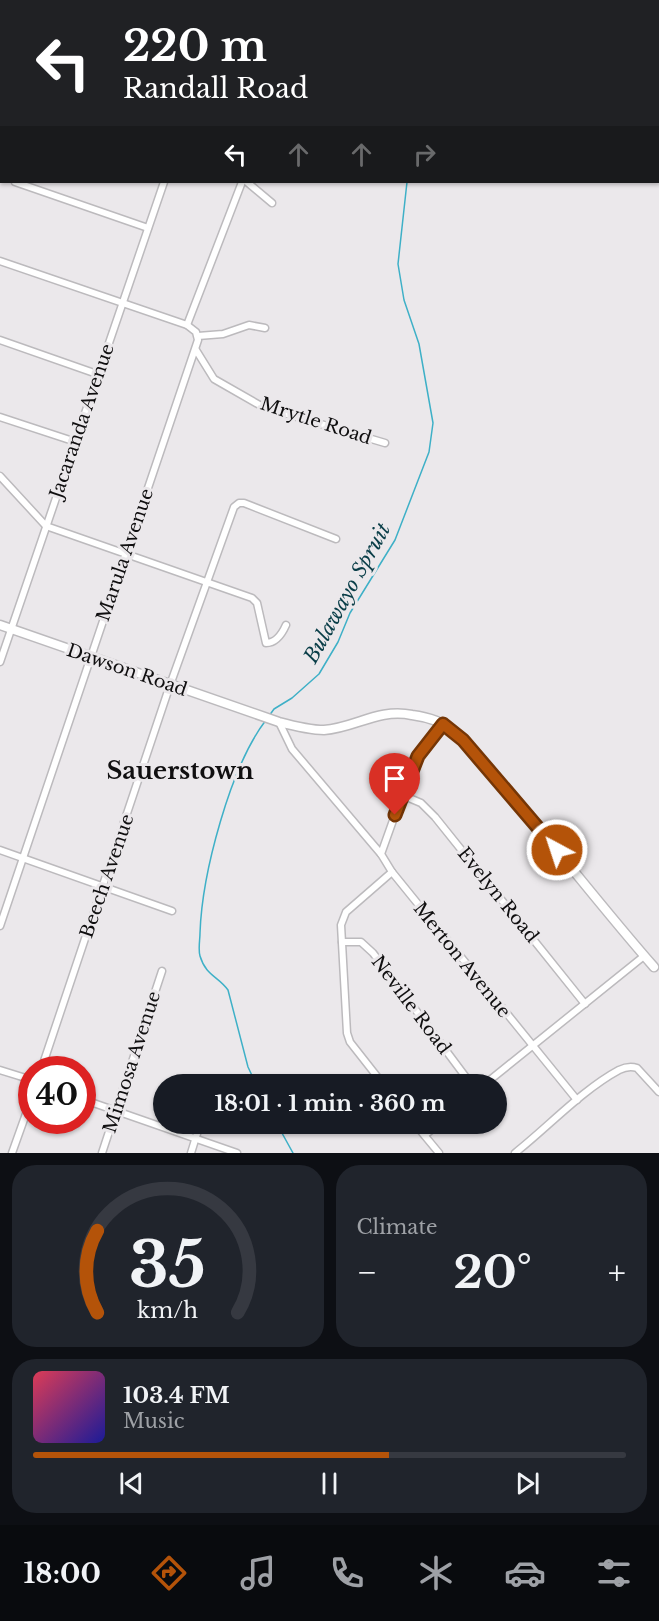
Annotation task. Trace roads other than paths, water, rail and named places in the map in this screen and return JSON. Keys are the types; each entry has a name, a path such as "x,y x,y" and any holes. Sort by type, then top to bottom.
{"street":[{"path":"18,183 148,228"},
{"name":"Jacaranda Avenue","path":"0,662 164,183"},
{"path":"188,325 242,183"},
{"path":"248,183 272,203"},
{"path":"0,261 188,325 198,336 223,334 249,325 265,328"},
{"name":"Marula Avenue","path":"0,926 196,350 198,336"},
{"path":"0,340 97,374"},
{"name":"Mrytle Road","path":"196,350 214,379 263,407 386,442"},
{"path":"0,417 76,442"},
{"path":"0,476 46,526 207,581 255,600 266,643 277,639 286,626"},
{"name":"Beech Avenue","path":"46,1056 170,685 232,512 239,503 244,503 336,538"},
{"name":"Dawson Road","path":"0,626 279,722"},
{"path":"279,722 308,729 325,730 374,716 395,713 431,719 443,724 479,758 657,970"},
{"name":"Merton Avenue","path":"279,722 292,749 381,854 392,872 577,1100"},
{"path":"381,854 418,756 443,724"},
{"name":"Evelyn Road","path":"402,795 421,803 435,817 585,1004"},
{"path":"0,850 172,910"},
{"path":"375,1074 350,1042 347,1033 341,925 346,912 392,872"},
{"name":"Neville Road","path":"342,942 361,942 373,952 464,1074"},
{"path":"498,1074 644,956"},
{"name":"Mimosa Avenue","path":"102,1153 162,971"},
{"path":"515,1153 577,1100 619,1070 633,1067 640,1070 659,1092"},
{"path":"0,1070 18,1076"},
{"path":"96,1103 237,1153"},
{"path":"12,1153 19,1134"},
{"path":"191,1153 197,1134"},
{"path":"425,1135 439,1153"},
{"path":"523,1147 528,1153"}],"waterway":[{"name":"Bulawayo Spruit","path":"269,716 274,709 292,698 319,674 338,642 350,613 395,540 429,452 433,423 419,344 404,300 398,264 407,183"},
{"name":"Bulawayo Spruit","path":"251,1074 228,990 206,968 200,956 199,947 206,881 220,822 241,765 266,720"},
{"name":"Bulawayo Spruit","path":"283,1134 293,1153"}],"district":[{"name":"Sauerstown","path":"180,771"}]}
